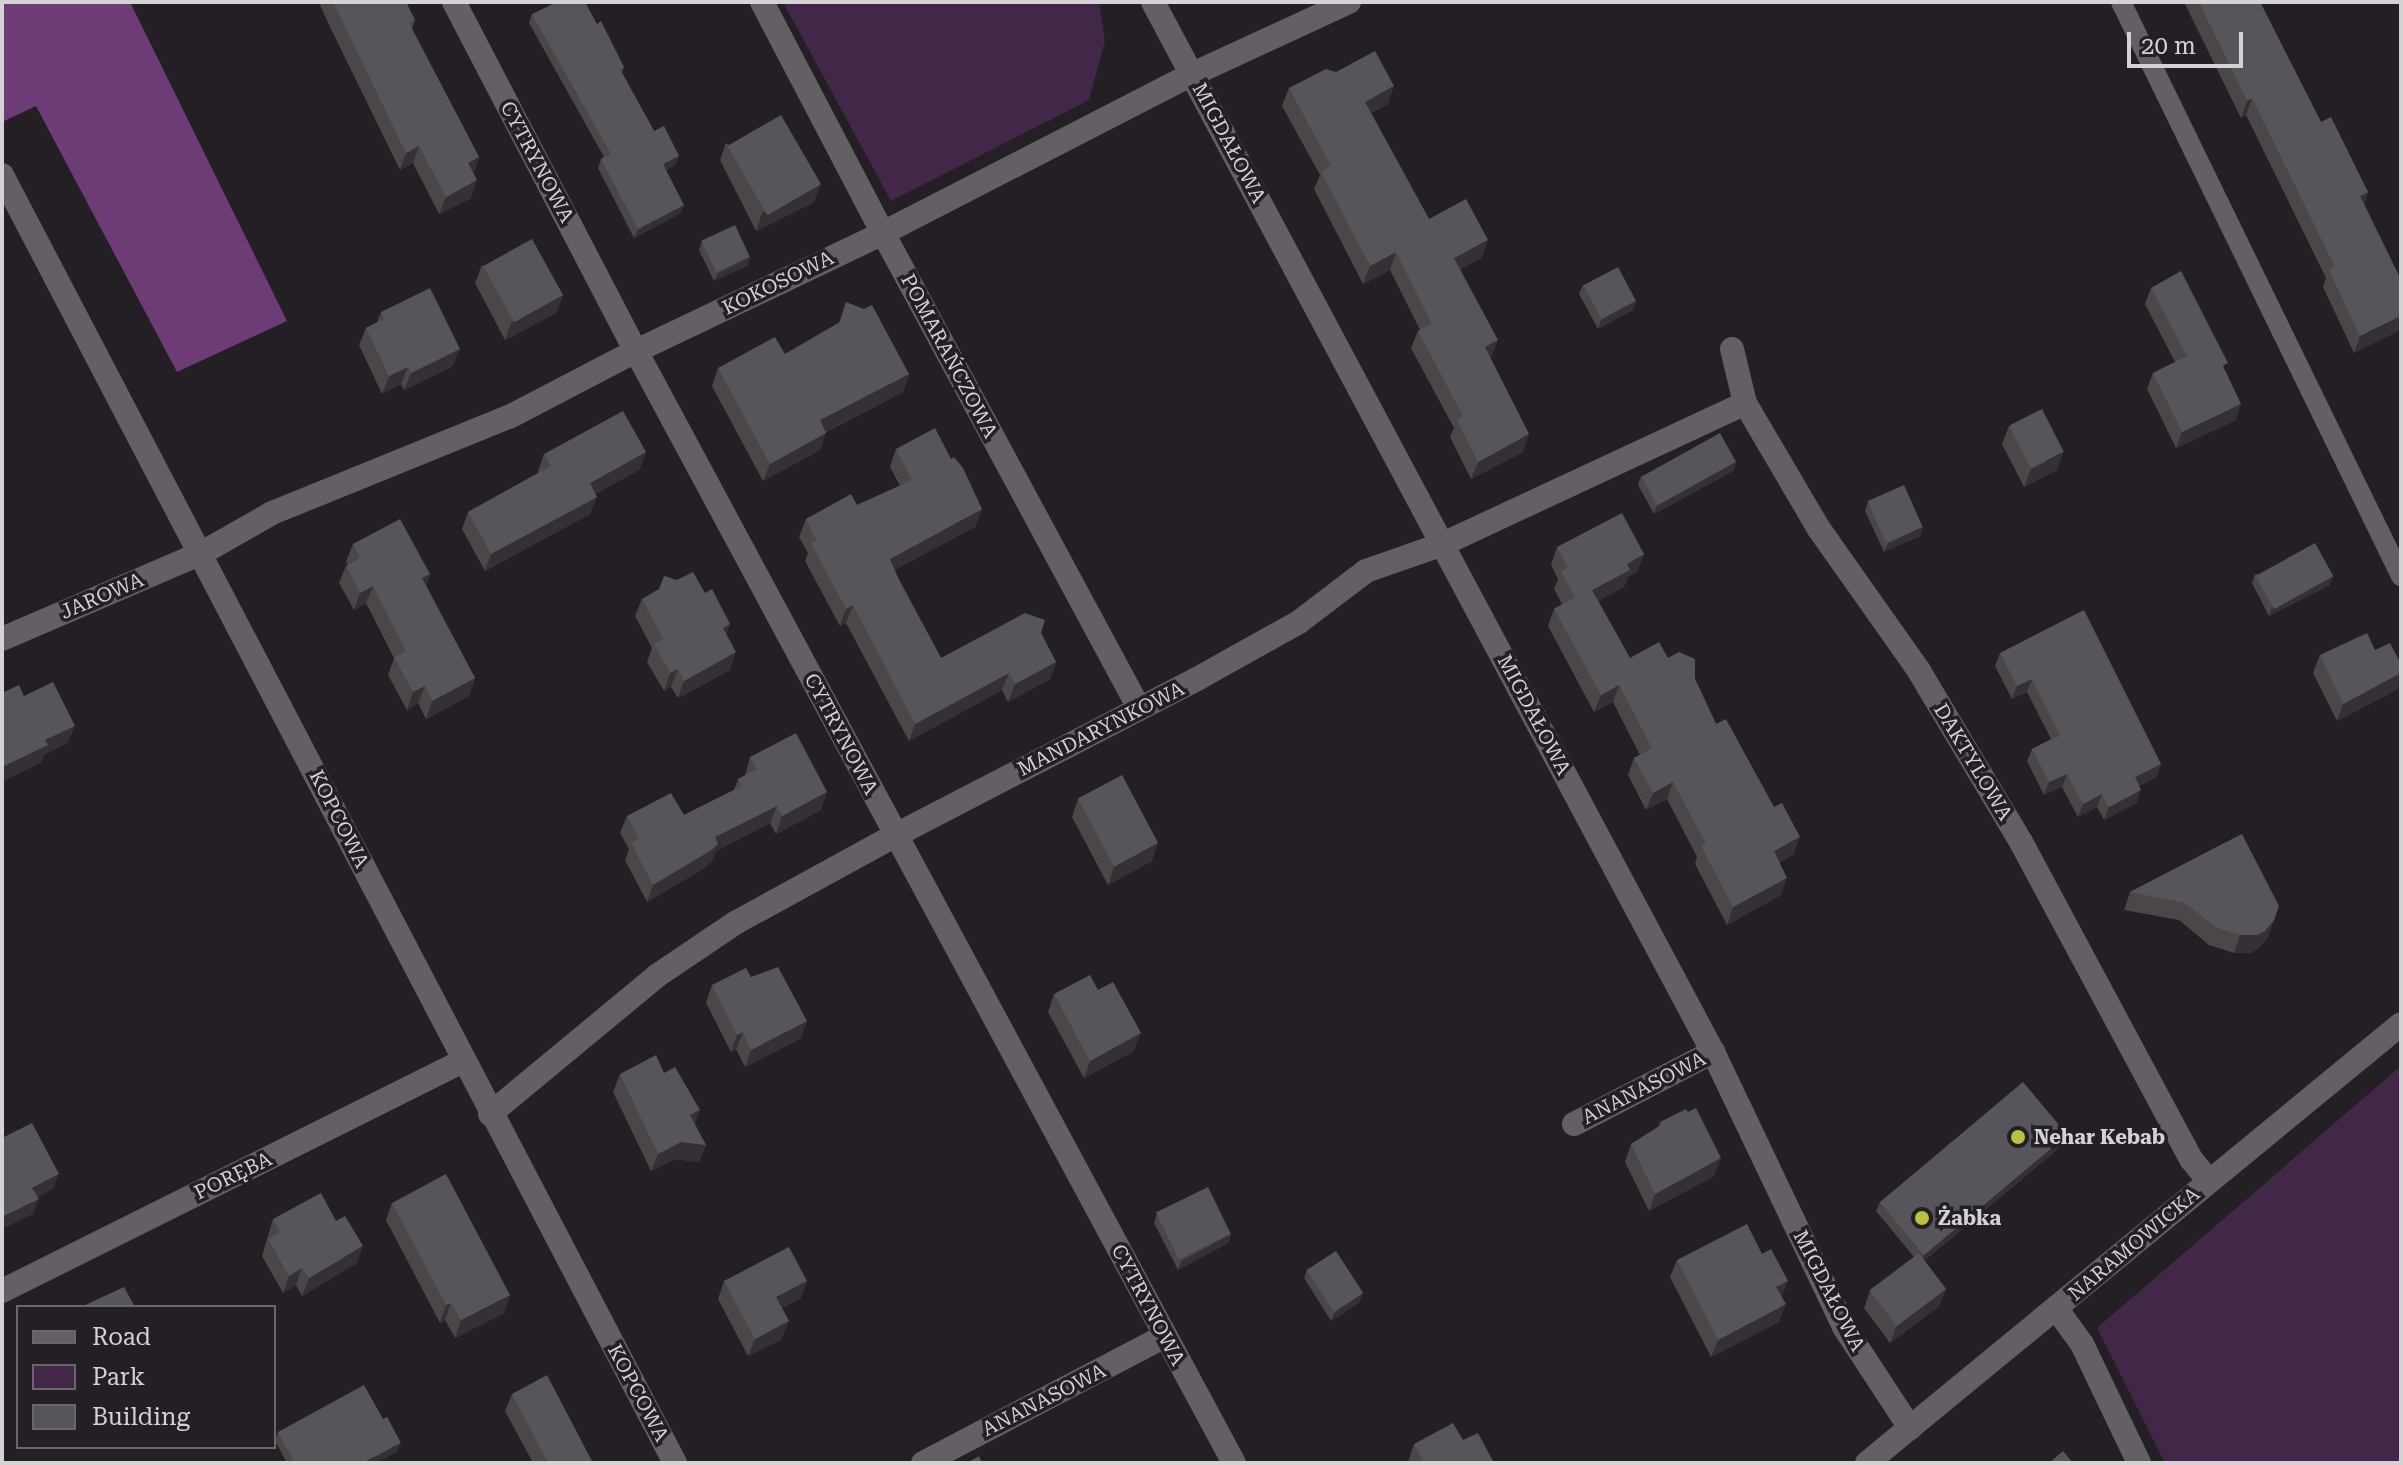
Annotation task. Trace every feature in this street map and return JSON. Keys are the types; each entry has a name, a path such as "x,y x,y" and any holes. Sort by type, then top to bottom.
{"street":[{"name":"CYTRYNOWA","path":"454,2 636,351 1234,1463"},
{"name":"POMARAŃCZOWA","path":"762,2 1139,708"},
{"name":"MIGDAŁOWA","path":"1153,2 1713,1052 1844,1327 1910,1428"},
{"name":"KOKOSOWA","path":"202,553 272,513 509,417 636,351 883,233 1193,74 1349,2"},
{"name":"KOPCOWA","path":"2,175 675,1463"},
{"name":"DAKTYLOWA","path":"1732,349 1745,403 1819,529 1919,671 2021,842 2191,1159 2209,1181"},
{"name":"MANDARYNKOWA","path":"490,1114 658,975 735,923 1299,622 1366,571 1443,544 1745,403"},
{"name":"JAROWA","path":"2,639 202,553"},
{"name":"NARAMOWICKA","path":"1867,1463 2401,1024"},
{"name":"ANANASOWA","path":"1574,1124 1713,1052"},
{"name":"PORĘBA","path":"2,1291 463,1061"},
{"path":"2056,1308 2082,1344 2139,1463"},
{"name":"ANANASOWA","path":"923,1463 1165,1336"}],"lane":[{"path":"2121,2 2401,576"}],"green space":[{"path":"783,2 1099,2 1105,41 1089,100 891,201"},
{"path":"2401,1066 2401,1463 2165,1463 2097,1328"}],"shaded area":[{"path":"2,2 130,2 287,321 177,372 36,106 2,122"}],"building":[{"path":"333,2 406,2 415,20 409,23 479,157 468,163 477,180 446,197 419,146 406,153"},
{"path":"557,2 585,2 597,24 601,21 624,67 620,69 654,131 664,126 679,156 663,164 684,205 638,229 601,159 611,154 532,14"},
{"path":"2199,2 2260,2 2321,122 2331,117 2368,192 2360,196 2401,280 2401,316 2360,336 2329,270 2335,267 2252,98 2247,101"},
{"path":"1375,51 1394,86 1365,102 1429,219 1466,199 1488,240 1454,258 1498,340 1485,347 1529,434 1478,462 1457,420 1463,416 1418,331 1432,324 1396,252 1370,266 1321,172 1331,166 1289,88 1326,69 1336,72"},
{"path":"781,115 821,184 767,215 727,146"},
{"path":"735,225 750,257 716,272 701,241"},
{"path":"532,239 563,295 514,322 483,266"},
{"path":"1618,267 1636,301 1601,319 1584,285"},
{"path":"2181,271 2228,363 2223,366 2241,404 2182,432 2153,373 2187,356 2151,288"},
{"path":"430,288 460,349 411,373 408,367 389,376 366,328 384,319 381,312"},
{"path":"846,302 864,309 872,305 909,374 820,420 826,433 770,464 718,368 775,337 785,354 840,322"},
{"path":"2042,409 2064,452 2031,469 2009,426"},
{"path":"623,411 646,452 590,483 597,497 491,554 468,512 551,466 544,454"},
{"path":"935,428 951,459 954,457 963,468 982,509 890,559 899,580 941,658 1025,613 1045,620 1041,633 1056,662 1015,684 1009,673 915,724 853,605 846,609 811,543 817,541 806,519 851,494 857,505 912,480 896,449"},
{"path":"1720,433 1736,462 1657,505 1641,477"},
{"path":"1904,485 1923,527 1886,543 1867,501"},
{"path":"1622,513 1644,554 1627,564 1630,570 1592,590 1630,658 1659,642 1668,658 1679,652 1695,659 1695,679 1716,724 1726,719 1774,807 1782,803 1800,837 1774,851 1787,878 1733,907 1701,846 1706,844 1673,782 1653,793 1634,758 1652,748 1619,685 1601,695 1554,609 1575,598 1561,571 1568,568 1557,547"},
{"path":"400,519 430,574 422,578 475,678 432,701 425,686 413,692 394,657 406,651 373,586 360,593 346,566 360,558 353,544"},
{"path":"2315,543 2333,576 2274,609 2256,576"},
{"path":"693,572 705,593 712,589 730,624 723,628 736,652 684,681 678,669 670,673 654,644 663,639 642,599 659,589 664,576 677,580"},
{"path":"2084,610 2161,764 2135,777 2141,790 2109,807 2102,794 2083,804 2067,774 2049,782 2032,749 2060,735 2032,679 2017,686 2000,653"},
{"path":"2367,633 2375,650 2390,643 2401,664 2401,673 2343,704 2320,655"},
{"path":"53,682 75,726 45,740 48,745 2,767 2,693 19,685 24,696"},
{"path":"796,733 827,792 782,816 777,806 715,837 718,844 710,851 653,885 631,843 639,839 627,816 671,793 684,815 742,786 738,779 757,769 750,757"},
{"path":"1122,775 1158,843 1114,866 1078,798"},
{"path":"2242,834 2279,906 2274,920 2265,931 2257,935 2240,935 2215,927 2185,903 2130,892"},
{"path":"778,967 807,1021 751,1050 743,1032 737,1035 712,985 746,968 751,977"},
{"path":"1090,975 1098,990 1113,982 1141,1033 1090,1061 1054,994"},
{"path":"656,1055 664,1073 675,1067 700,1110 690,1115 706,1145 681,1142 658,1154 620,1074"},
{"path":"2023,1082 2067,1135 1924,1255 1880,1202"},
{"path":"1696,1108 1721,1158 1655,1194 1631,1144 1661,1125 1660,1122 1686,1109 1688,1112"},
{"path":"32,1123 59,1174 32,1188 39,1199 2,1217 2,1138"},
{"path":"446,1174 510,1295 461,1320 451,1303 446,1305 392,1203"},
{"path":"1208,1187 1231,1234 1179,1259 1156,1212"},
{"path":"321,1193 336,1221 345,1216 363,1246 309,1278 302,1268 289,1276 268,1239 280,1232 273,1219"},
{"path":"1747,1224 1762,1254 1771,1249 1788,1281 1776,1287 1786,1304 1718,1340 1677,1260"},
{"path":"789,1247 807,1281 776,1297 789,1321 755,1339 724,1281"},
{"path":"1336,1251 1363,1293 1334,1312 1307,1270"},
{"path":"1919,1253 1946,1289 1897,1326 1869,1290"},
{"path":"124,1287 134,1305 85,1305"},
{"path":"547,1375 593,1463 548,1463 512,1394"},
{"path":"364,1385 401,1443 362,1463 295,1463 278,1432"},
{"path":"1453,1423 1463,1440 1478,1433 1494,1463 1424,1463 1414,1444"},
{"path":"2063,1451 2073,1463 2049,1463"},
{"path":"979,1456 982,1463 967,1463"}],"place":[{"name":"Nehar Kebab","path":"2018,1137"},
{"name":"Żabka","path":"1922,1218"}]}
